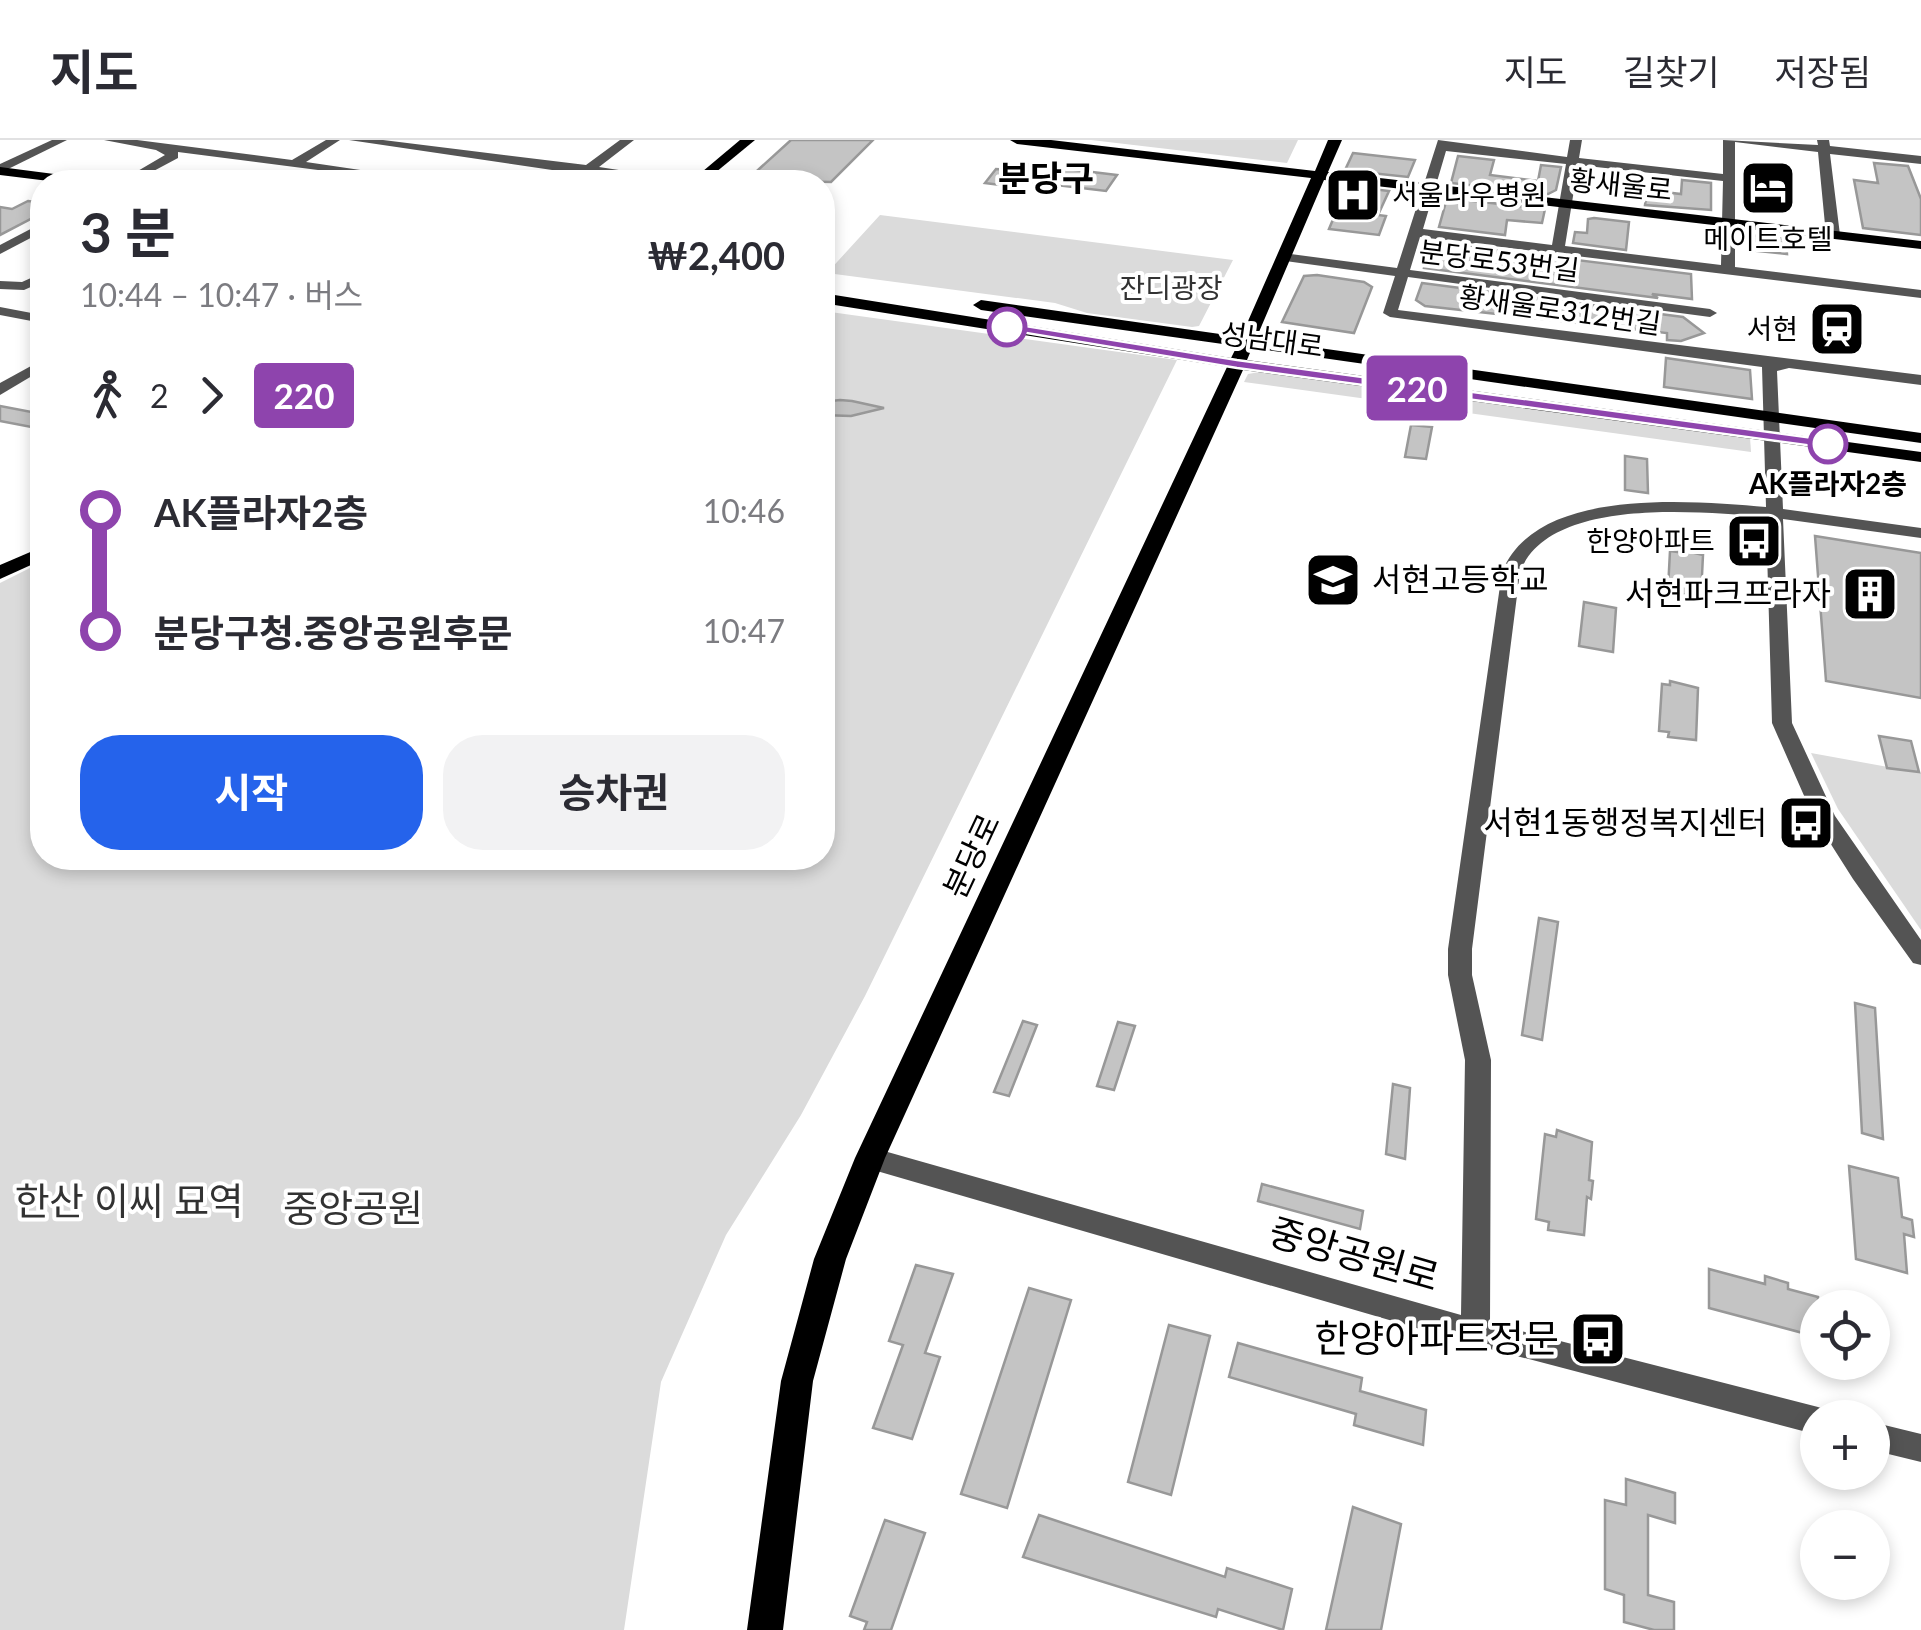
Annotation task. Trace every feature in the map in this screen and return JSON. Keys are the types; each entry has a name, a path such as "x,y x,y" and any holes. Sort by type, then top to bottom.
{"main road":[{"path":"709,170 748,140"},
{"name":"황새울로","path":"1017,140 1921,244"},
{"name":"분당로","path":"764,1630 797,1381 830,1259 870,1158 1241,354 1335,140"},
{"path":"0,170 30,174"},
{"path":"0,182 30,186"},
{"name":"성남대로","path":"835,285 1241,354 1921,457"},
{"name":"성남대로","path":"835,300 1921,438"},
{"path":"0,558 30,544"},
{"path":"0,573 30,559"}],"street":[{"path":"0,170 61,140"},
{"path":"94,140 169,145 174,155 147,170"},
{"path":"110,140 341,170"},
{"path":"294,164 334,140"},
{"path":"355,140 597,170"},
{"path":"604,140 626,141"},
{"path":"1558,249 1576,140"},
{"path":"1728,270 1729,140"},
{"path":"1739,140 1824,145 1921,160"},
{"path":"1918,140 1921,150"},
{"path":"589,169 626,141"},
{"path":"1443,143 1728,178"},
{"name":"황새울로312번길","path":"1443,143 1390,312 1921,384"},
{"path":"1824,145 1833,234"},
{"path":"1416,232 1921,294"},
{"path":"3,246 30,233"},
{"path":"3,246 30,248"},
{"name":"분당로53번길","path":"1282,257 1710,313"},
{"path":"2,288 30,283"},
{"path":"0,311 30,316"},
{"path":"1921,384 1780,362 1769,366 1782,723 1819,809 1921,957"},
{"path":"0,390 30,371"},
{"path":"1475,1332 1478,1060 1460,975 1460,949 1511,572 1519,553 1537,538 1597,516 1684,507 1775,513 1921,533"},
{"name":"중앙공원로","path":"870,1158 1475,1332 1800,1416"},
{"path":"1890,1440 1921,1448"}],"green space":[{"path":"1091,140 1298,140 1287,163"},
{"name":"잔디광장","path":"880,215 1233,260 1199,326 1192,327 1087,313 1055,303 835,274 835,264"},
{"name":"중앙공원","path":"835,313 1177,360 865,996 801,1115 726,1235 661,1382 624,1630 0,1630 0,583 30,568 30,870 835,870"},
{"path":"1265,371 1750,437 1751,452 1244,382 1248,374"},
{"path":"1811,753 1921,773 1921,930 1838,809"}],"building":[{"path":"791,140 873,140 835,178 835,170 758,170"},
{"path":"1353,153 1415,160 1408,177 1352,171 1346,168"},
{"path":"1458,156 1494,160 1490,175 1538,181 1541,165 1561,167 1556,190 1548,194 1451,183"},
{"path":"1018,163 1117,175 1106,191 1013,180 1008,186 985,183 996,169 1012,170"},
{"path":"1874,163 1908,166 1921,199 1921,235 1863,228 1854,180 1878,183"},
{"path":"1682,180 1711,183 1711,210 1645,205 1647,190 1681,194"},
{"path":"1347,186 1389,191 1378,215 1386,216 1379,235 1329,229"},
{"path":"1447,198 1545,209 1542,223 1507,220 1505,235 1439,227"},
{"path":"30,201 30,219 0,235 0,207 12,209"},
{"path":"1588,219 1629,222 1626,250 1573,243 1575,232 1587,233"},
{"path":"1748,235 1786,239 1787,254 1747,250"},
{"path":"1429,242 1691,274 1692,299 1424,268"},
{"path":"1304,276 1364,282 1372,287 1354,333 1282,322"},
{"path":"1422,283 1683,317 1704,333 1681,341 1667,340 1667,333 1425,306 1416,300"},
{"path":"1666,358 1750,370 1752,399 1664,387"},
{"path":"835,401 852,401 884,408 835,415"},
{"path":"0,406 30,412 30,427 0,421"},
{"path":"1411,425 1432,427 1426,459 1405,457"},
{"path":"1625,456 1647,459 1648,493 1625,490"},
{"name":"서현파크프라자","path":"1815,536 1921,553 1921,698 1826,681"},
{"path":"1670,551 1703,555 1701,596 1677,594 1668,589"},
{"path":"1584,602 1616,608 1613,652 1579,646"},
{"path":"1670,681 1698,688 1696,740 1668,737 1669,732 1659,731 1662,684 1670,685"},
{"path":"1879,736 1911,741 1919,772 1887,768"},
{"path":"1539,918 1558,922 1542,1040 1522,1035"},
{"path":"1855,1003 1875,1008 1883,1139 1862,1133"},
{"path":"1023,1021 1037,1025 1009,1096 994,1092"},
{"path":"1118,1022 1135,1026 1114,1090 1097,1086"},
{"path":"1393,1084 1410,1088 1405,1159 1386,1154"},
{"path":"1557,1130 1592,1142 1589,1180 1593,1181 1591,1199 1587,1197 1584,1235 1548,1230 1549,1222 1536,1219 1545,1134 1556,1137"},
{"path":"1849,1166 1898,1178 1902,1217 1912,1220 1914,1237 1904,1234 1907,1273 1856,1259"},
{"path":"1262,1184 1363,1211 1360,1229 1258,1201"},
{"path":"916,1265 953,1274 925,1353 940,1357 912,1439 873,1428 903,1345 889,1341"},
{"path":"1709,1269 1765,1284 1765,1276 1788,1283 1788,1289 1800,1292 1800,1332 1709,1308"},
{"path":"1029,1288 1071,1300 1007,1508 961,1494"},
{"path":"1169,1325 1210,1336 1171,1495 1128,1482"},
{"path":"1238,1343 1362,1378 1360,1391 1426,1410 1423,1445 1354,1425 1356,1414 1229,1377"},
{"path":"1626,1479 1675,1493 1675,1523 1648,1515 1648,1595 1674,1602 1674,1630 1654,1630 1624,1622 1624,1595 1605,1589 1605,1500 1626,1505"},
{"path":"1353,1507 1401,1524 1381,1630 1326,1630"},
{"path":"1039,1515 1225,1577 1227,1568 1292,1589 1283,1630 1218,1609 1216,1617 1023,1557"},
{"path":"885,1520 925,1533 891,1630 864,1630 867,1622 850,1616"}],"bus line":[{"name":"220","path":"1007,327 1237,364 1828,444"}],"place":[{"name":"메이트호텔","path":"1768,188"},
{"name":"서울나우병원","path":"1353,195"},
{"name":"서현","path":"1837,329"},
{"name":"AK플라자2층","path":"1828,444"},
{"name":"한양아파트","path":"1754,541"},
{"name":"서현고등학교","path":"1333,580"},
{"name":"서현파크프라자","path":"1870,594"},
{"name":"서현1동행정복지센터","path":"1806,823"},
{"name":"한양아파트정문","path":"1598,1339"}],"district":[{"name":"분당구","path":"1046,179"}],"park label":[{"name":"한산 이씨 묘역","path":"129,1202"}]}
